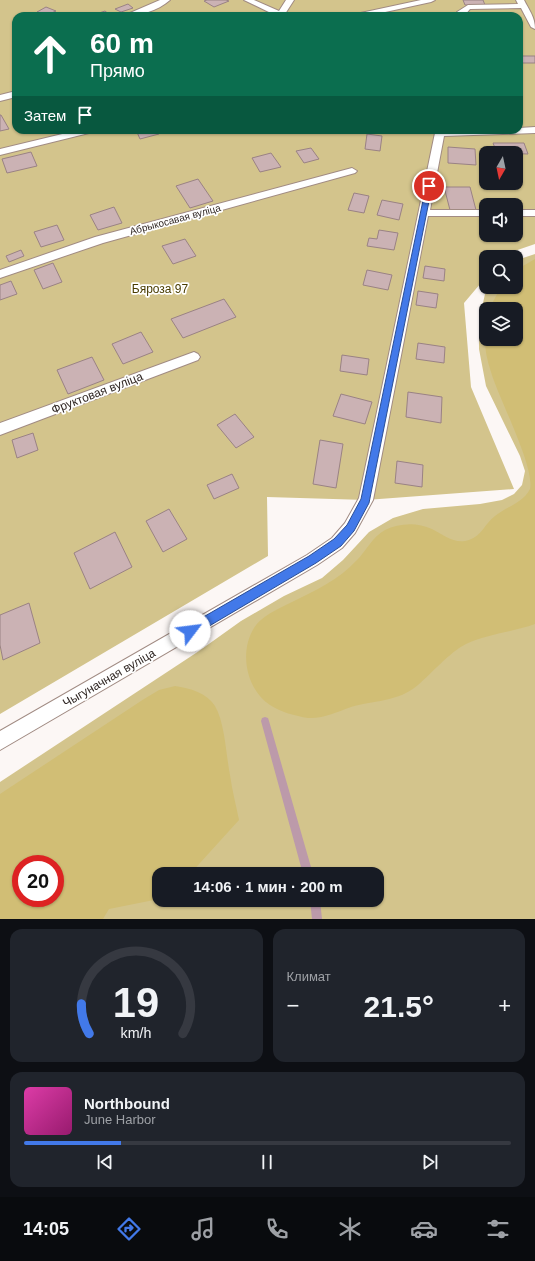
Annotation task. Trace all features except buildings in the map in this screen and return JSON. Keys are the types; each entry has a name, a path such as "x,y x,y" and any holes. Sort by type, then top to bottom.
{"lane":[{"path":"140,12 166,0"},
{"path":"248,0 275,12"},
{"path":"284,12 290,0"},
{"path":"375,12 431,0"},
{"path":"462,12 468,7 522,3 535,27"},
{"path":"0,98 12,95"},
{"path":"523,130 535,130"},
{"path":"0,152 74,134"},
{"name":"Чыгуначная вуліца","path":"0,741 312,560 337,543 350,528 366,500 439,134"},
{"name":"Абрыкосавая вуліца","path":"0,274 99,240 352,171"},
{"path":"423,213 479,213"},
{"path":"523,213 535,213"},
{"name":"Фруктовая вуліца","path":"0,429 194,357"}],"green space":[{"name":"Бяроза 97","path":"0,0 535,0 535,244 518,250 479,250 479,285 464,303 471,387 514,489 366,500 267,497 268,556 0,714"},
{"path":"535,254 535,919 0,919 0,782 199,651 241,621 284,596 322,578 343,560 369,532 393,518 423,509 480,504 502,500 514,494 522,485 525,471 520,456 486,386 479,346 523,346 523,302 483,302 485,294 523,294 523,258"}],"shaded area":[{"path":"535,259 535,624 466,644 447,657 410,691 394,698 351,707 330,715 314,718 293,715 270,705 255,690 247,670 246,659 249,638 254,628 265,616 334,579 350,567 361,556 373,540 385,530 396,526 414,524 432,529 454,540 469,540 477,536 495,516 523,498 530,489 530,479 522,449 495,383 485,346 523,346 523,302 493,302 497,294 523,294 523,266"},
{"path":"175,686 203,694 212,701 221,721 239,820 196,867 152,867 152,900 109,909 103,919 0,919 0,794 159,690"}],"waterway":[{"path":"265,721 306,867"},
{"path":"316,907 317,919"}],"route":[{"path":"190,631 312,560 337,543 350,528 366,500 429,186"}]}
